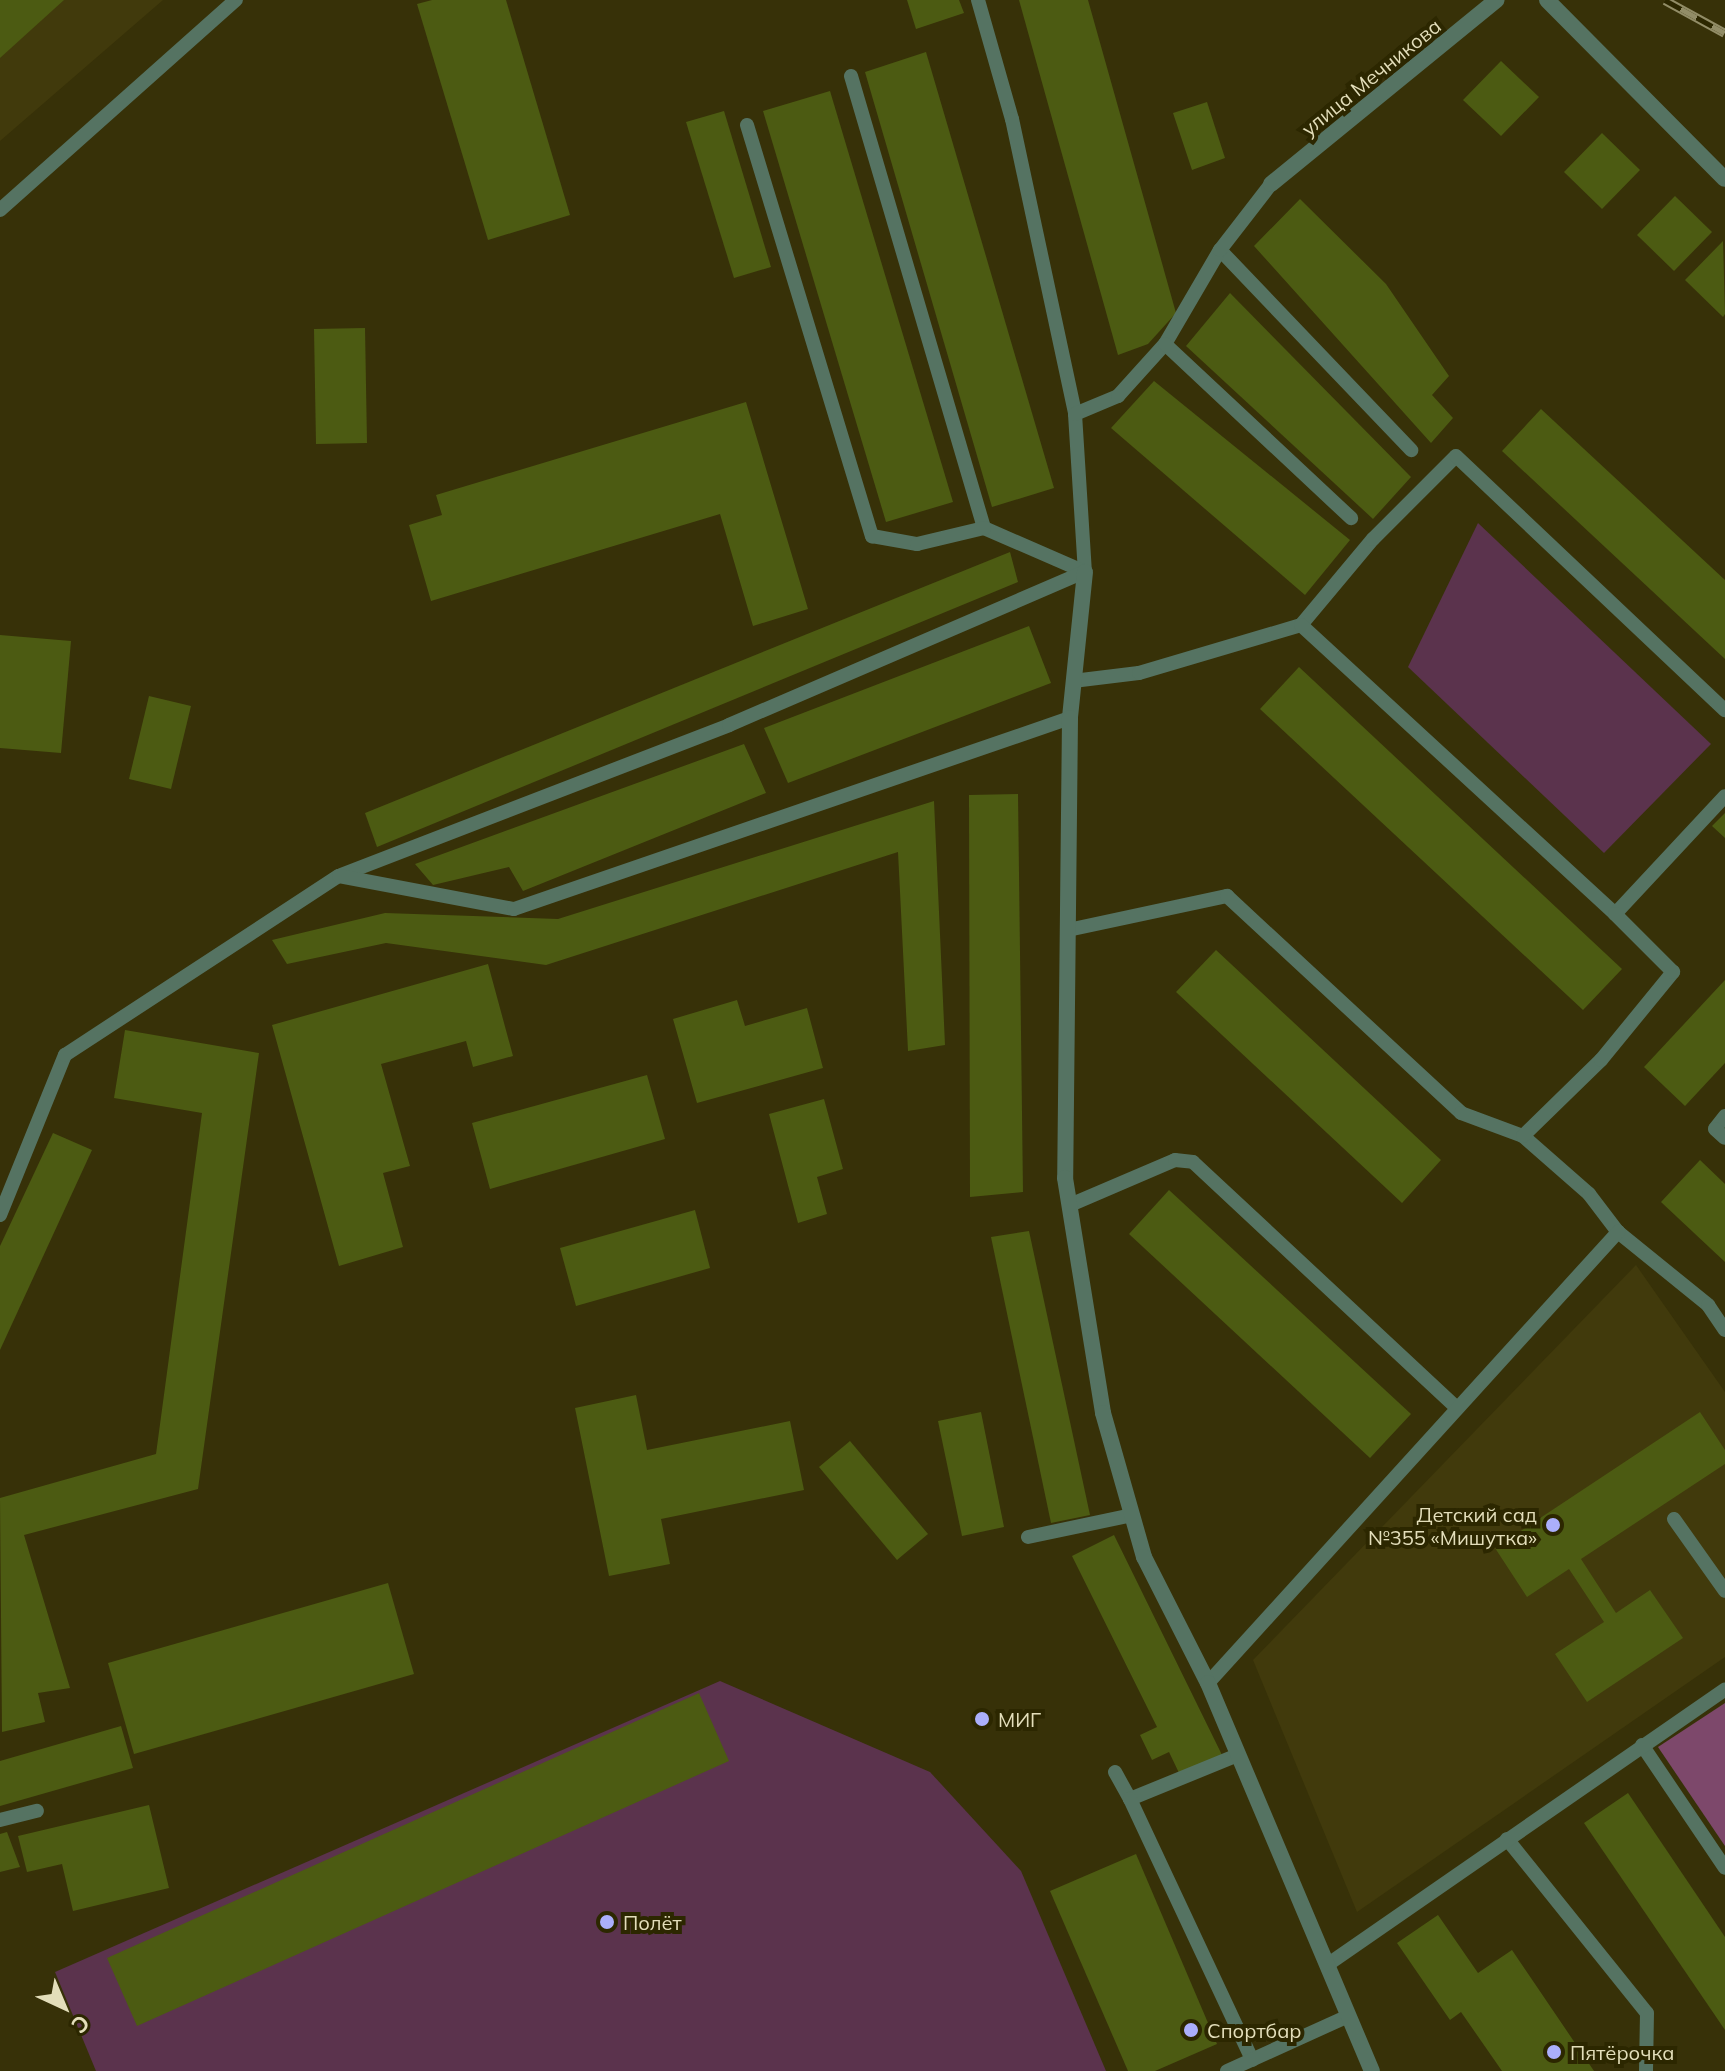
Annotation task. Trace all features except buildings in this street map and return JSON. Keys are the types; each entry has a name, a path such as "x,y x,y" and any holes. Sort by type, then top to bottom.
{"street":[{"name":"улица Мечникова","path":"1271,184 1497,0"},
{"path":"1547,0 1725,179"},
{"path":"1085,572 1070,718 1070,1205 1103,1413 1144,1557 1208,1683 1372,2071"}],"lane":[{"path":"0,210 236,0"},
{"path":"978,0 1012,119 1075,414 1085,572"},
{"path":"851,76 984,528"},
{"path":"747,125 872,536 917,544 984,528 1085,572"},
{"path":"1075,414 1118,396 1165,344 1220,250 1271,184"},
{"path":"1220,250 1411,450"},
{"path":"1165,344 1351,518"},
{"path":"1073,681 1139,673 1301,625 1373,539 1456,456 1725,710"},
{"path":"0,1215 65,1055 339,876 729,725 1085,572"},
{"path":"1301,625 1615,914 1673,972 1601,1060 1523,1136"},
{"path":"339,876 514,909 1070,718"},
{"path":"1615,914 1725,796"},
{"path":"1068,930 1227,896 1461,1113 1523,1136 1589,1194 1618,1232 1708,1305 1725,1330"},
{"path":"1725,1116 1715,1129 1725,1138"},
{"path":"1070,1205 1175,1160 1193,1162 1457,1408"},
{"path":"1208,1683 1618,1232"},
{"path":"1028,1537 1132,1515"},
{"path":"1674,1519 1725,1591"},
{"path":"1327,1965 1725,1689"},
{"path":"1642,1745 1725,1868"},
{"path":"1130,1799 1238,1755"},
{"path":"1115,1772 1252,2060"},
{"path":"0,1820 37,1811"},
{"path":"1507,1839 1647,2013 1646,2071"},
{"path":"1227,2071 1348,2016"}],"shaded area":[{"path":"0,0 163,0 0,141"},
{"path":"1478,523 1711,744 1604,853 1408,667"},
{"name":"Детский сад №355 «Мишутка»","path":"1636,1265 1725,1392 1725,1657 1357,1912 1253,1660"},
{"name":"Полёт","path":"720,1681 930,1772 1021,1871 1106,2071 96,2071 55,1972"},
{"path":"1725,1703 1725,1846 1658,1747"}],"railway":[{"path":"1665,0 1725,33"}],"place":[{"name":"Детский сад №355 «Мишутка»","path":"1553,1525"},
{"name":"МИГ","path":"982,1719"},
{"name":"Полёт","path":"607,1922"},
{"name":"Спортбар","path":"1191,2030"},
{"name":"Пятёрочка","path":"1554,2052"}]}
